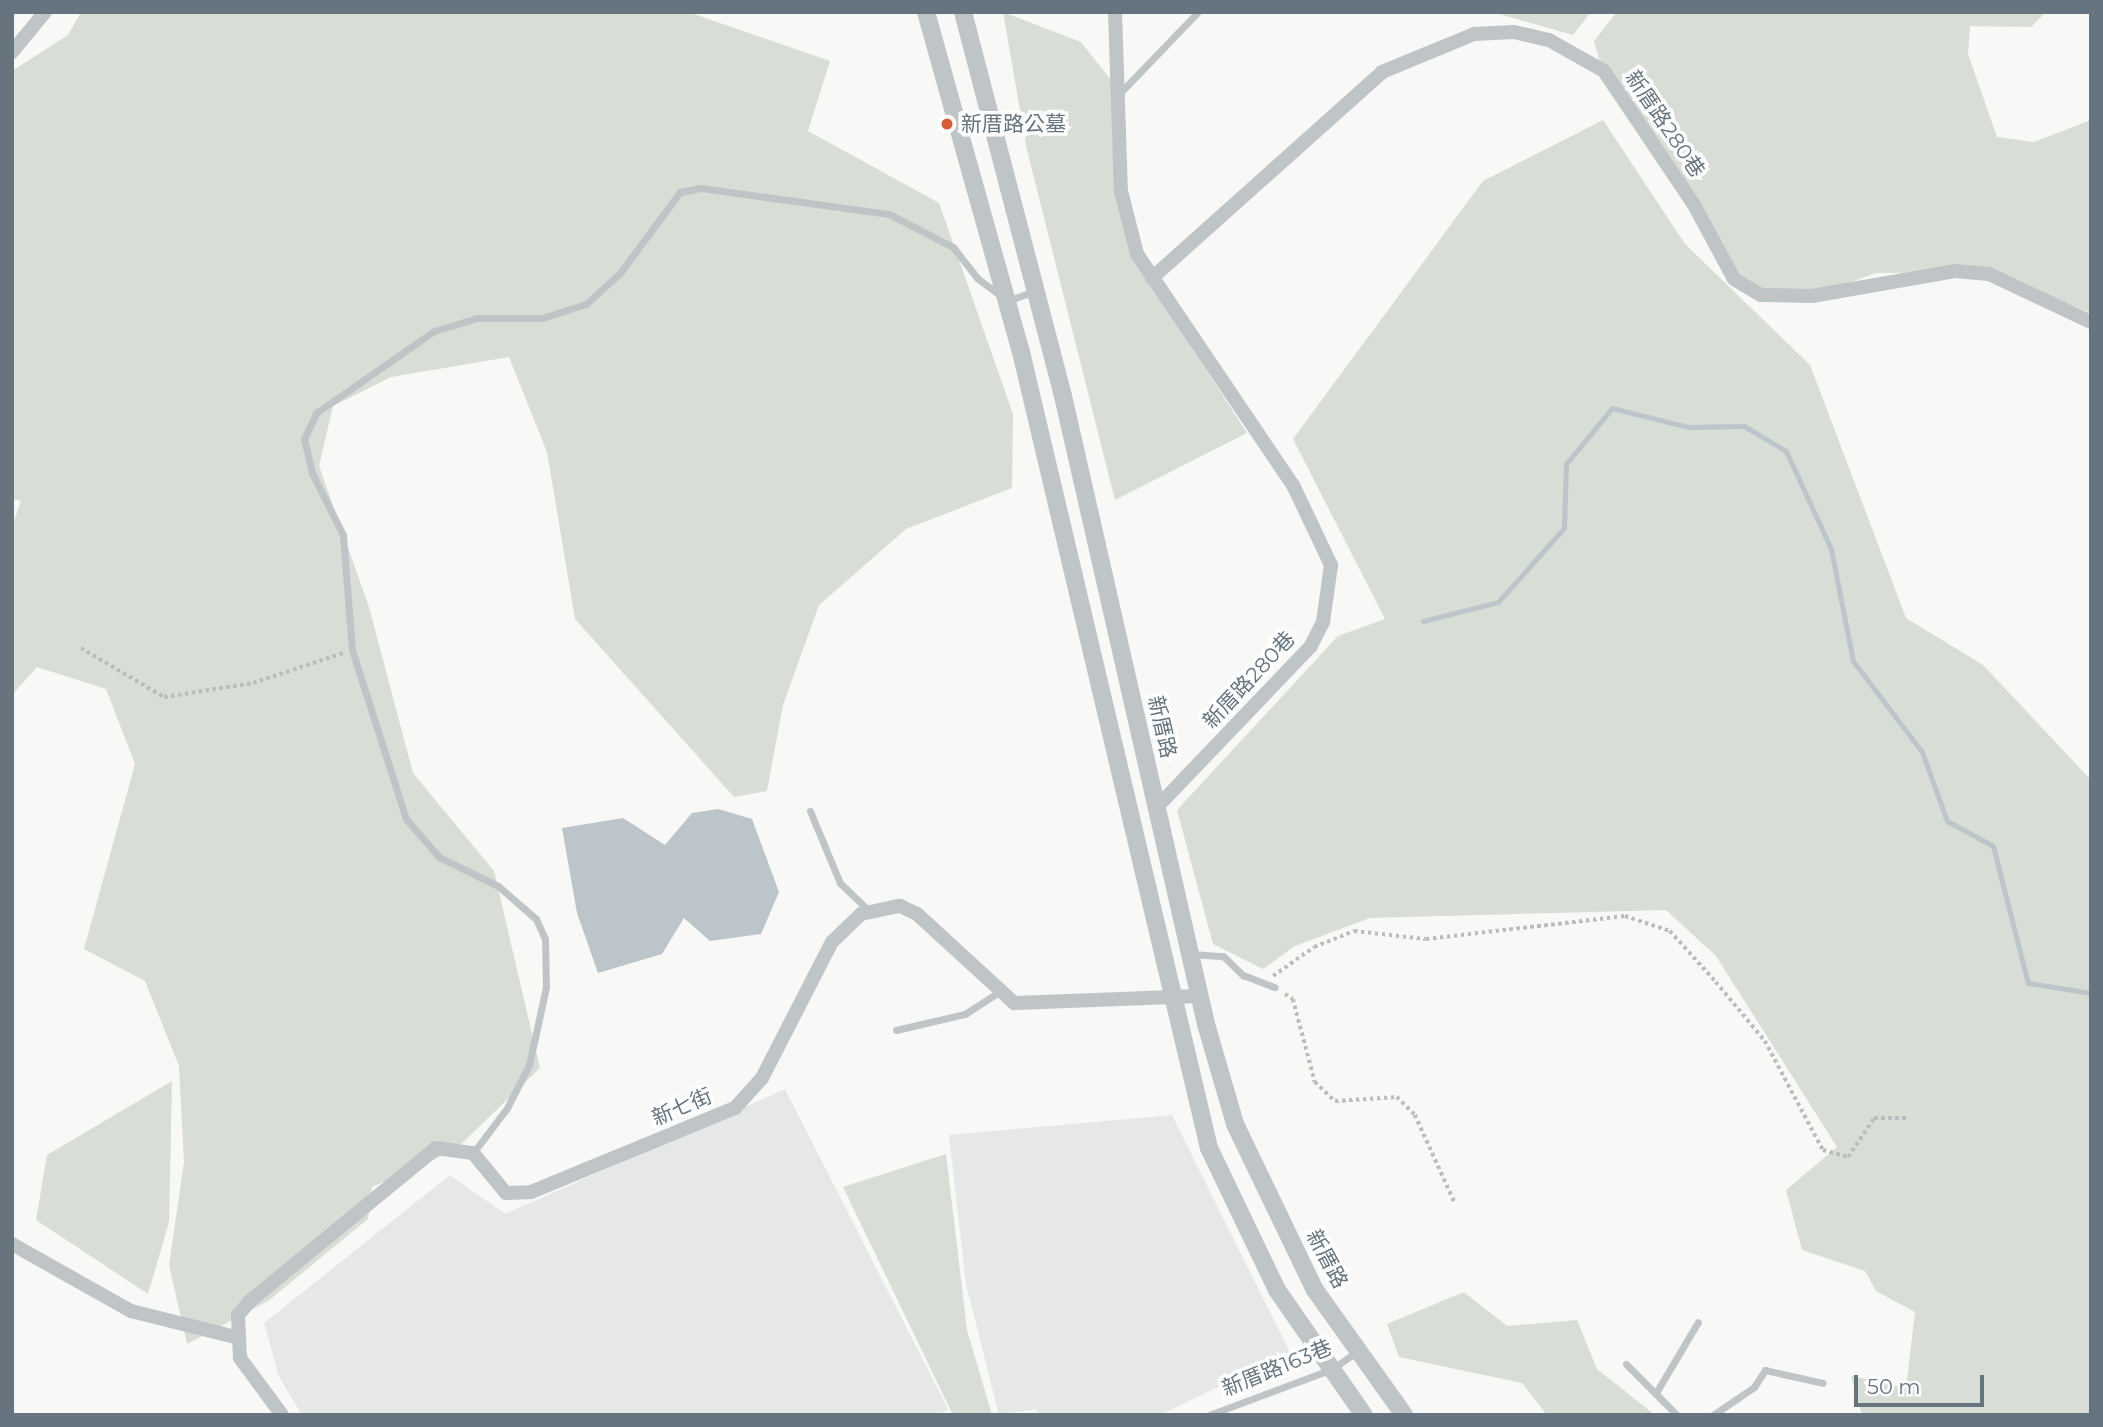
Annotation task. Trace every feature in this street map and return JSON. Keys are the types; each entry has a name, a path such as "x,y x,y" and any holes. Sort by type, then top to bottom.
{"street":[{"path":"12,52 45,12"},
{"path":"926,12 1008,301 1140,870 1209,1147 1277,1290 1364,1415"},
{"name":"新厝路","path":"963,12 1037,290 1199,996 1235,1124 1315,1290 1404,1415"},
{"name":"新厝路280巷","path":"1115,12 1126,223 1152,278 1293,485 1326,546 1332,574 1324,622 1310,647 1156,808"},
{"name":"新厝路280巷","path":"1152,278 1382,72 1474,34 1514,32 1549,40 1604,71 1694,205 1734,279 1761,295 1812,296 1955,271 1989,274 2091,322"},
{"path":"1140,870 1170,866"},
{"name":"新七街","path":"473,1153 506,1193 531,1192 734,1108 762,1078 832,942 845,925 869,911 900,906 917,914 997,993 1032,1006 1122,995 1171,1000 1199,996"},
{"path":"282,1415 240,1358 235,1337 238,1315 250,1301 423,1153 451,1145 473,1153"},
{"path":"12,1244 131,1311 235,1337"}],"lane":[{"path":"1118,95 1198,12"},
{"path":"473,1153 508,1108 529,1065 546,987 545,939 536,919 498,887 419,840 406,819 352,650 343,535 312,473 304,439 316,413 433,331 477,317 542,318 586,304 620,273 680,192 737,191 889,214 953,247 977,278 1008,301 1037,290"},
{"path":"810,811 840,883 869,911"},
{"path":"1190,954 1223,956 1275,987"},
{"path":"896,1030 965,1014 997,993"},
{"path":"1657,1391 1698,1322"},
{"name":"新厝路163巷","path":"1209,1415 1332,1368 1358,1351"},
{"path":"1626,1364 1657,1391 1678,1415"},
{"path":"1713,1415 1754,1387 1765,1370 1823,1383"}],"path":[{"path":"81,648 164,697 253,683 352,650"},
{"path":"1263,982 1314,947 1354,930 1426,939 1626,916 1670,930 1716,982 1765,1041 1823,1150 1848,1157 1874,1118 1906,1118"},
{"path":"1275,987 1293,999 1315,1082 1335,1101 1397,1097 1415,1115 1455,1203"}],"shaded area":[{"path":"81,12 688,12 830,61 808,131 939,203 1013,414 1012,488 906,529 819,605 783,705 767,791 734,797 575,619 547,452 509,357 391,377 333,406 319,466 369,607 413,773 494,871 540,1068 455,1150 372,1187 368,1219 268,1301 187,1344 169,1265 184,1162 179,1066 145,981 84,949 135,764 106,689 37,667 12,695 12,526 21,501 12,499 12,71 68,35"},
{"path":"1003,12 1081,42 1113,83 1137,262 1247,433 1115,500 1027,150"},
{"path":"1492,12 1591,12 1573,35"},
{"path":"1617,12 2046,12 2031,27 1970,26 1968,54 1997,137 2034,142 2091,120 2091,313 1991,272 1876,273 1812,296 1761,295 1717,252 1601,66 1594,41"},
{"path":"1603,120 1685,244 1810,365 1906,618 1983,665 2091,780 2091,1415 1862,1415 1851,1376 1906,1388 1915,1312 1876,1291 1865,1271 1802,1250 1786,1190 1837,1147 1716,956 1666,910 1370,918 1295,946 1263,969 1213,944 1177,810 1338,636 1385,619 1293,439 1483,181"},
{"path":"718,809 752,819 779,892 761,934 710,941 684,918 662,954 598,973 577,913 562,828 623,818 665,845 692,813"},
{"path":"172,1081 169,1222 148,1294 36,1220 47,1155"},
{"path":"785,1089 948,1409 938,1415 302,1415 279,1377 264,1323 450,1175 505,1214"},
{"path":"1172,1115 1290,1352 1160,1415 1040,1415 1035,1409 999,1415 966,1284 949,1135"},
{"path":"946,1154 967,1330 992,1415 953,1415 843,1187"},
{"path":"1464,1292 1507,1326 1577,1320 1597,1369 1655,1415 1547,1415 1522,1383 1399,1357 1387,1324"}],"waterway":[{"path":"1423,621 1498,602 1564,528 1566,464 1612,408 1688,427 1744,426 1786,451 1831,549 1853,661 1922,752 1947,821 1993,846 2028,983 2091,993"}],"place":[{"name":"新厝路公墓","path":"947,124"}]}
